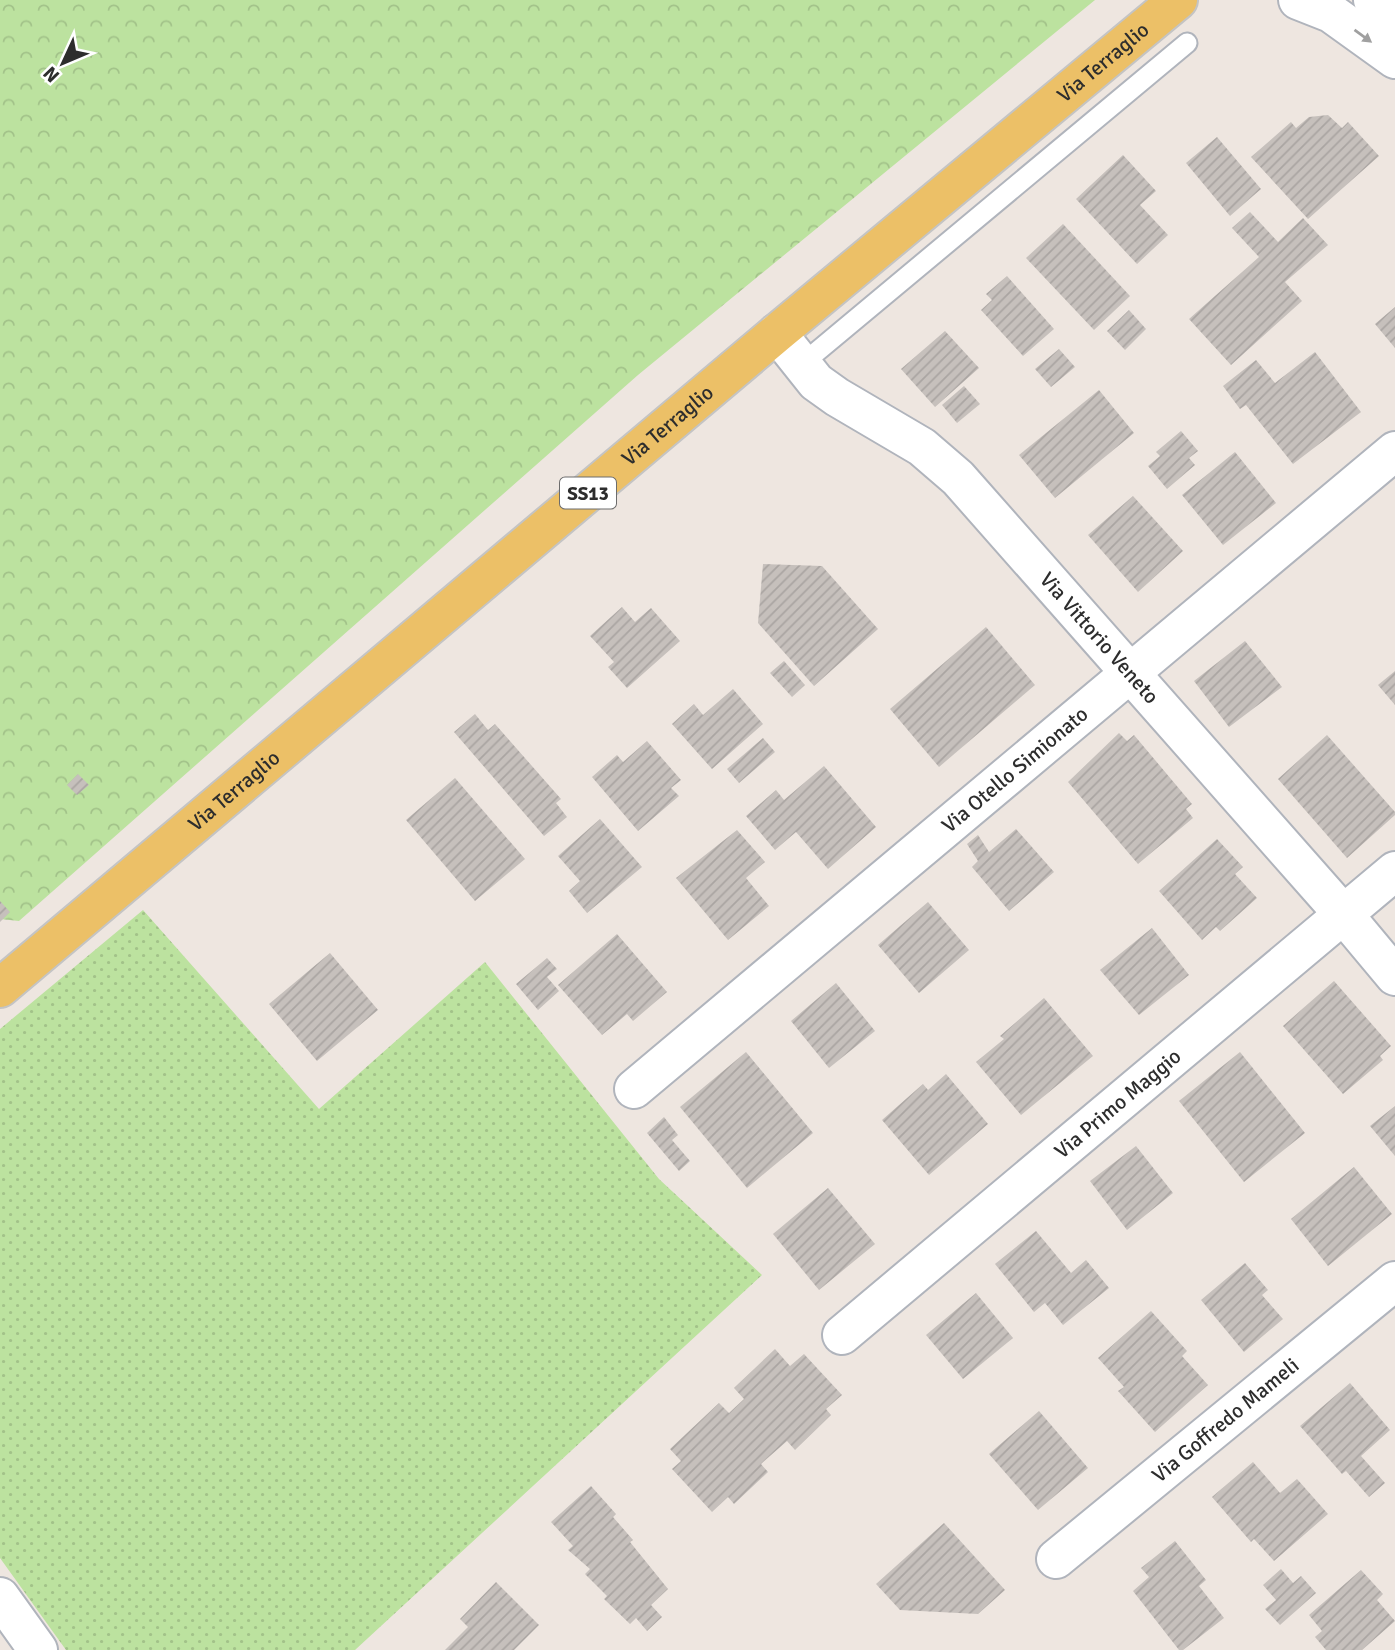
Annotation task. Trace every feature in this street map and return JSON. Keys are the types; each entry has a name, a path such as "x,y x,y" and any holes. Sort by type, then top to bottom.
{"main road":[{"name":"Via Terraglio","path":"0,988 777,333 1178,0"}],"street":[{"path":"1317,4 1395,60"},
{"name":"Via Vittorio Veneto","path":"777,333 816,382 837,397 890,426 940,461 958,478 1395,976"},
{"name":"Via Otello Simionato","path":"634,1089 1395,451"},
{"name":"Via Primo Maggio","path":"842,1335 1395,871"},
{"name":"Via Goffredo Mameli","path":"1056,1559 1395,1281"},
{"path":"0,1597 38,1650"}],"lane":[{"path":"802,364 1187,43"}],"green space":[{"path":"0,0 1095,0 638,375 19,921 0,919"},
{"path":"143,910 319,1109 485,962 659,1179 762,1275 355,1650 66,1650 0,1558 0,1029"}],"building":[{"path":"1328,115 1342,128 1348,122 1379,156 1308,219 1251,157 1291,122 1296,128 1309,117"},
{"path":"1217,137 1261,189 1230,216 1186,163"},
{"path":"1123,155 1156,191 1140,205 1168,235 1137,264 1076,199"},
{"path":"1250,212 1278,242 1303,218 1328,245 1285,282 1302,301 1231,365 1189,319 1259,257 1232,228"},
{"path":"1063,224 1130,296 1094,330 1026,258"},
{"path":"1007,276 1054,329 1023,356 981,310 992,300 986,294"},
{"path":"1395,307 1395,348 1375,324"},
{"path":"1129,310 1146,329 1125,350 1107,331"},
{"path":"945,331 979,368 935,407 901,369"},
{"path":"1059,349 1075,367 1051,387 1035,369"},
{"path":"1315,352 1361,412 1293,464 1246,405 1240,409 1223,386 1256,360 1275,383"},
{"path":"964,386 980,404 957,423 942,405"},
{"path":"1099,390 1134,433 1055,498 1019,455"},
{"path":"1181,431 1198,451 1189,458 1195,465 1167,489 1148,466 1160,456 1156,452"},
{"path":"1235,452 1276,503 1223,545 1182,495"},
{"path":"1133,496 1183,551 1138,592 1088,535"},
{"path":"763,564 822,566 878,629 814,686 758,623"},
{"path":"622,607 635,622 651,608 680,641 627,688 608,667 614,662 590,636"},
{"path":"986,627 1035,685 939,767 890,709"},
{"path":"1245,641 1282,687 1229,727 1194,681"},
{"path":"784,661 805,685 792,697 770,673"},
{"path":"1395,671 1395,705 1378,685"},
{"path":"733,689 763,724 712,769 672,724 694,704 703,715"},
{"path":"475,714 488,730 495,724 561,799 556,803 567,817 544,836 454,732"},
{"path":"1119,733 1127,741 1134,735 1192,804 1186,809 1193,818 1138,864 1068,782"},
{"path":"1327,735 1395,812 1395,815 1347,858 1278,779"},
{"path":"763,738 775,752 739,783 727,769"},
{"path":"647,741 681,780 671,788 679,796 638,831 592,777 617,755 623,762"},
{"path":"824,766 876,827 828,869 796,832 775,850 746,816 776,790 784,800"},
{"path":"78,774 89,785 77,795 67,785"},
{"path":"455,778 525,859 475,901 406,820"},
{"path":"600,819 642,867 587,913 569,891 580,881 558,856"},
{"path":"1016,829 1054,872 1009,911 972,867 978,861 967,844 978,835 989,852"},
{"path":"737,830 765,862 746,878 769,906 728,940 676,878"},
{"path":"1217,839 1243,867 1235,874 1257,898 1220,931 1216,927 1202,940 1159,891"},
{"path":"0,901 10,912 0,922"},
{"path":"928,902 969,950 919,993 878,945"},
{"path":"1152,928 1189,975 1139,1015 1100,970"},
{"path":"617,934 667,992 633,1021 627,1014 602,1035 558,985"},
{"path":"330,953 378,1010 317,1061 269,1004"},
{"path":"547,958 557,969 547,977 559,991 538,1010 516,984"},
{"path":"1334,981 1391,1046 1380,1056 1383,1060 1343,1094 1283,1026"},
{"path":"836,983 875,1031 829,1068 791,1021"},
{"path":"1044,998 1093,1056 1021,1115 976,1062 1004,1039 1000,1036"},
{"path":"746,1052 813,1133 747,1188 680,1107"},
{"path":"1240,1052 1305,1133 1244,1182 1179,1101"},
{"path":"946,1074 988,1124 929,1175 882,1120 923,1084 928,1090"},
{"path":"1395,1106 1395,1156 1370,1126"},
{"path":"664,1117 678,1135 672,1140 690,1161 679,1171 647,1133"},
{"path":"1136,1146 1173,1193 1127,1230 1090,1181"},
{"path":"1354,1167 1392,1214 1328,1266 1291,1219"},
{"path":"828,1188 875,1244 819,1290 773,1234"},
{"path":"1036,1231 1071,1273 1086,1260 1109,1288 1063,1325 1045,1303 1034,1312 995,1264"},
{"path":"1245,1263 1268,1290 1262,1295 1283,1319 1244,1352 1201,1300"},
{"path":"976,1293 1013,1338 963,1379 926,1335"},
{"path":"1151,1311 1187,1351 1182,1356 1208,1385 1155,1432 1118,1391 1124,1387 1098,1358"},
{"path":"775,1349 790,1366 804,1354 842,1395 826,1409 831,1415 795,1450 787,1441 761,1464 768,1472 734,1504 728,1497 712,1512 672,1469 681,1461 670,1449 719,1403 729,1413 744,1399 734,1388"},
{"path":"1350,1383 1390,1430 1361,1456 1385,1483 1369,1497 1346,1471 1342,1474 1300,1426"},
{"path":"1039,1411 1088,1468 1038,1510 989,1454"},
{"path":"1253,1462 1280,1493 1297,1479 1328,1514 1274,1561 1254,1539 1251,1542 1212,1497"},
{"path":"591,1486 616,1514 613,1517 633,1540 630,1542 668,1589 651,1605 662,1617 647,1631 636,1618 630,1624 604,1599 607,1596 585,1574 590,1569 568,1550 573,1546 551,1522"},
{"path":"944,1523 1005,1590 978,1614 900,1610 876,1584"},
{"path":"1175,1541 1206,1580 1199,1586 1224,1618 1183,1650 1179,1650 1133,1591 1149,1577 1141,1568"},
{"path":"1281,1569 1293,1583 1301,1576 1316,1593 1280,1625 1265,1609 1276,1600 1263,1585"},
{"path":"1361,1570 1383,1594 1377,1600 1395,1621 1362,1650 1326,1650 1315,1637 1322,1631 1309,1615"},
{"path":"496,1582 539,1625 514,1650 445,1650 468,1627 460,1619"}]}
